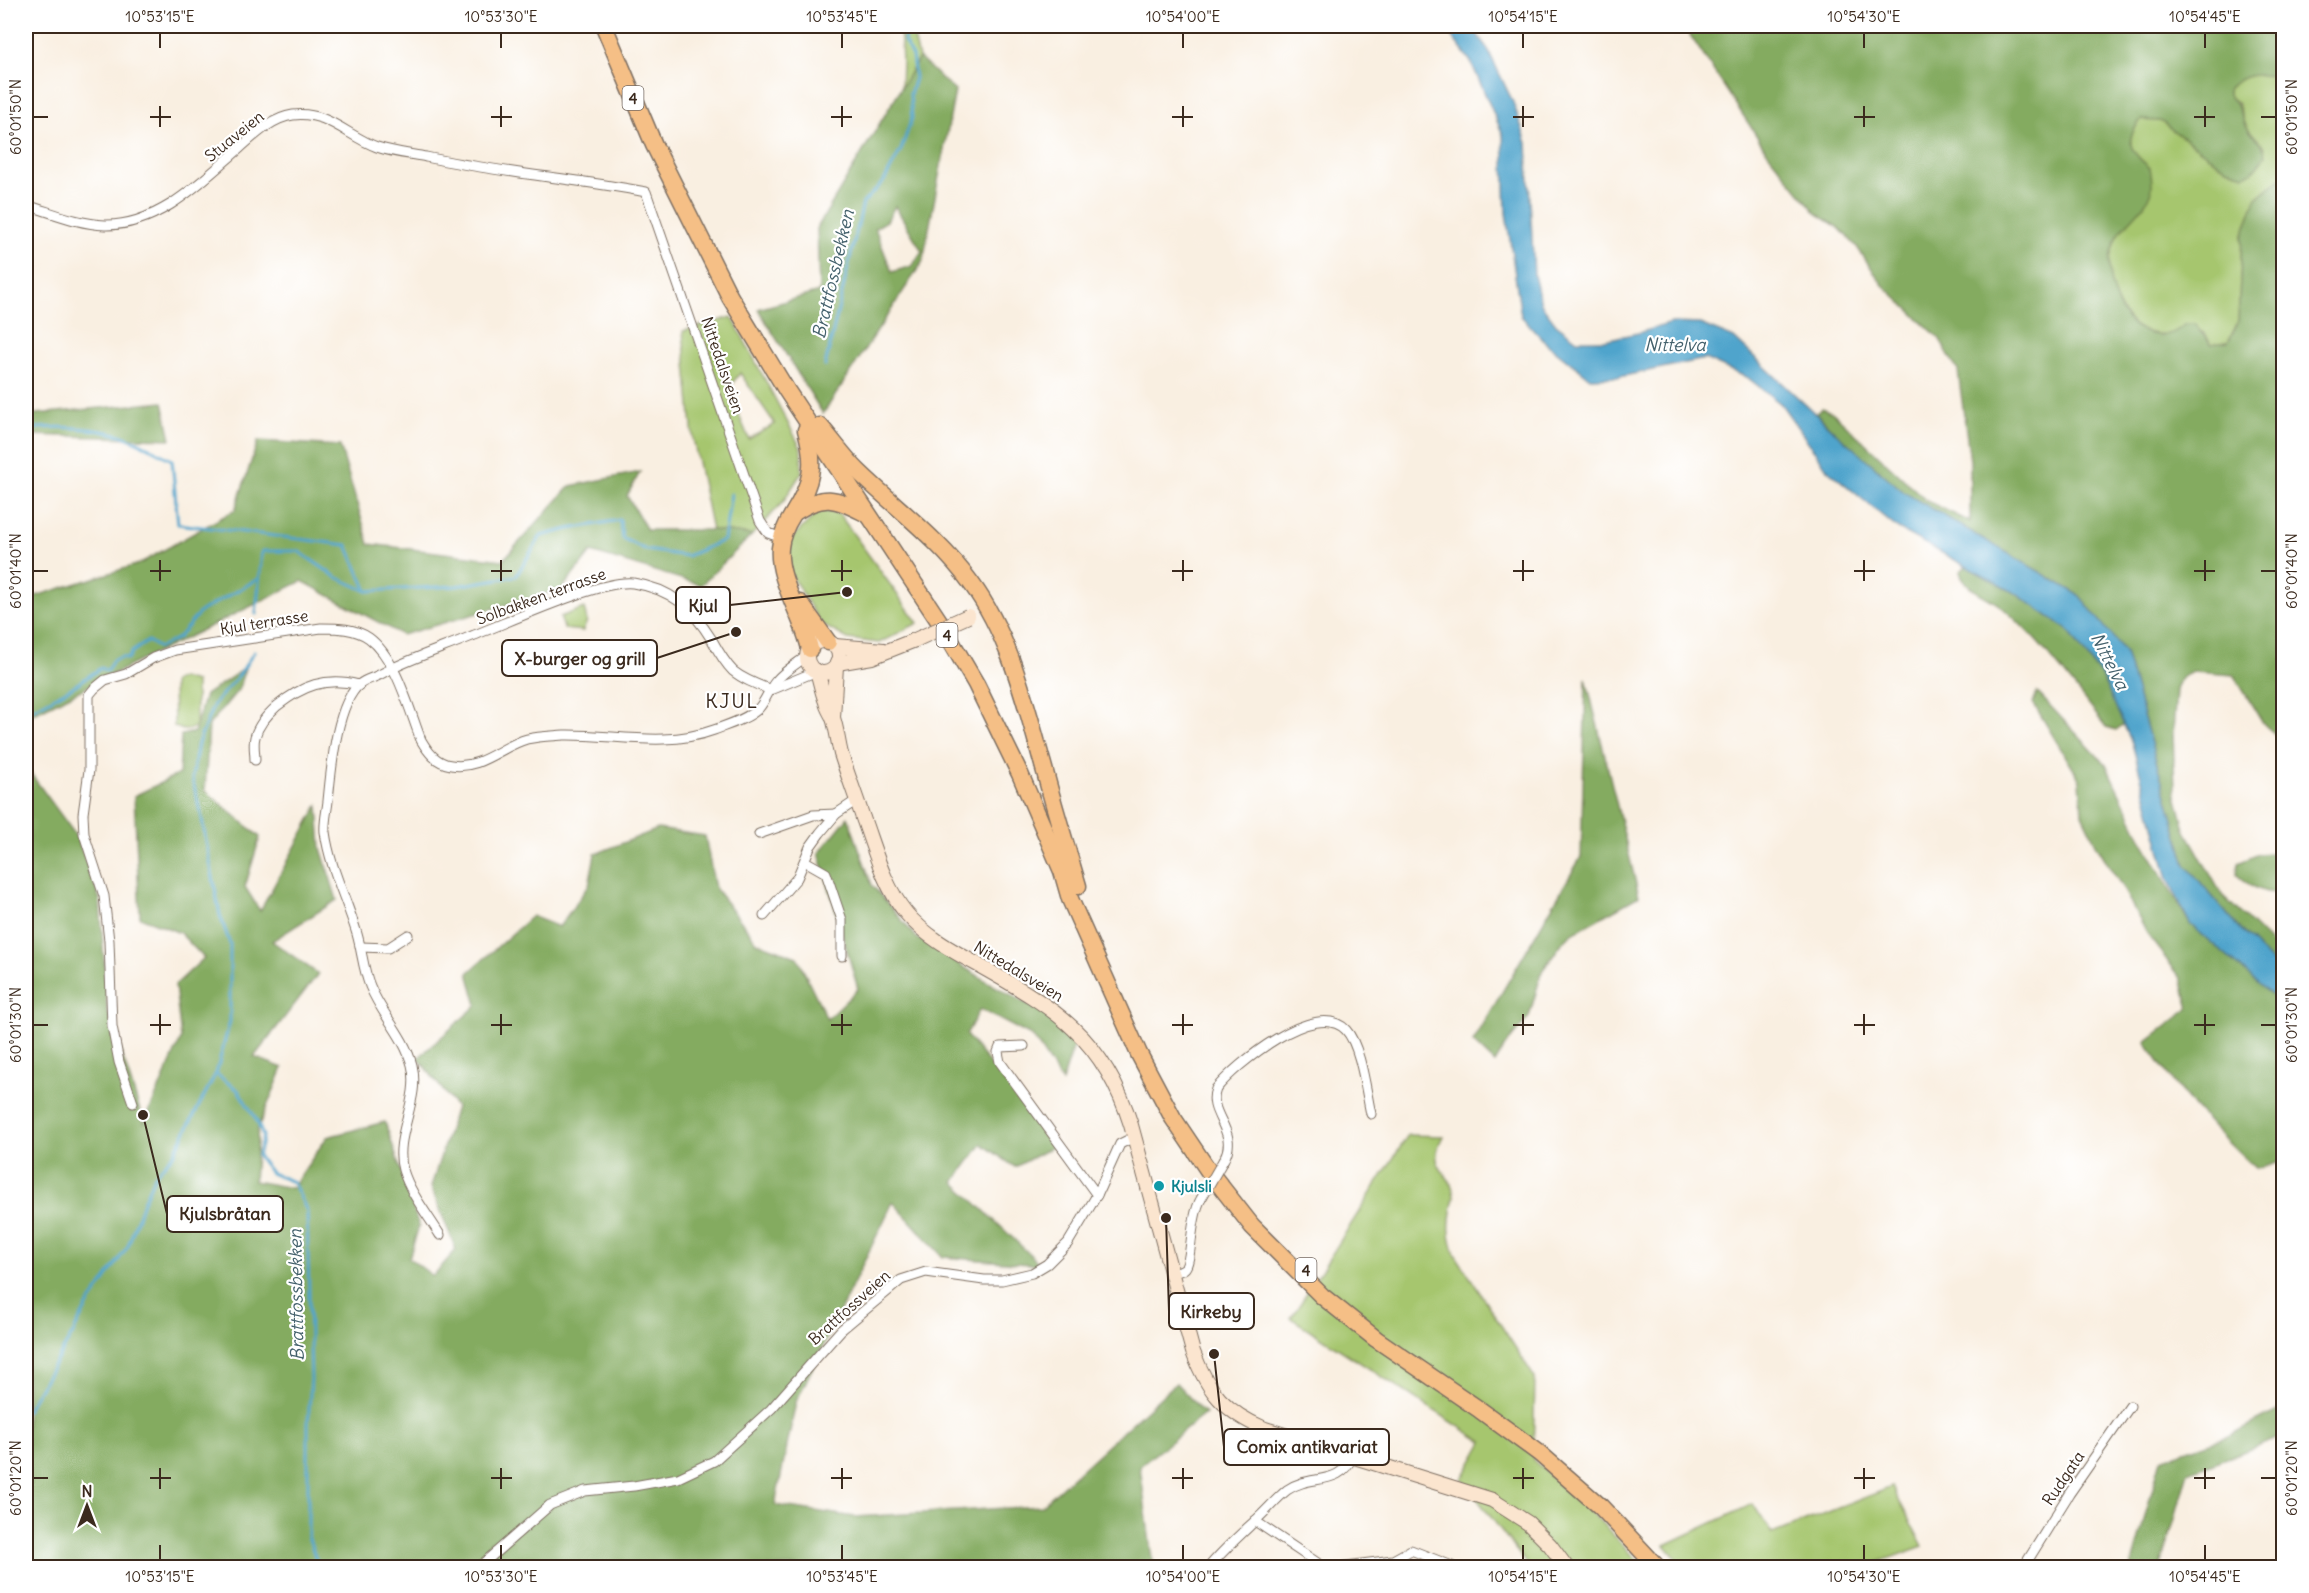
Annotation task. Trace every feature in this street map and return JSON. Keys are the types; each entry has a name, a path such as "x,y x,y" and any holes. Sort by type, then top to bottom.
{"highway":[{"name":"4","path":"604,26 637,107 680,201 730,297 802,415 939,621 976,684 1020,774 1062,871 1084,910 1157,1072 1180,1113 1215,1166 1258,1221 1303,1267 1341,1301 1410,1352 1508,1419 1567,1465 1607,1501 1670,1568"},
{"name":"4","path":"778,377 856,469 922,528 954,562 987,607 1022,694 1084,910"},
{"name":"4","path":"802,415 811,447 812,466 810,480 782,538 781,564 806,632 809,652"},
{"path":"794,512 814,501 828,498 868,514"},
{"name":"4","path":"791,594 803,606 831,644"},
{"name":"4","path":"1062,871 1070,899 1149,1076 1173,1118 1208,1170 1252,1226 1306,1281 1355,1323 1496,1421 1561,1471 1610,1515 1658,1568"}],"main road":[{"path":"886,650 817,642 809,652 809,664 817,671 829,671 837,665 872,657 915,640 987,607"},
{"path":"831,644 838,652 837,665"},
{"name":"Nittedalsveien","path":"833,718 837,665"},
{"name":"Nittedalsveien","path":"817,671 857,800 884,875 895,898 906,913 940,943 1032,996 1072,1026 1108,1071 1123,1103 1134,1137 1197,1362 1210,1389 1234,1413 1253,1424 1492,1500 1528,1523 1550,1545 1567,1568"}],"street":[{"name":"Stuaveien","path":"26,205 71,220 103,225 138,220 162,209 194,189 262,130 281,118 294,115 321,118 377,147 470,166 646,192"},
{"name":"Nittedalsveien","path":"646,192 760,521 768,533 782,538"},
{"name":"Solbakken terrasse","path":"359,685 392,668 582,593 606,586 633,583 661,591 680,601 692,611 726,663 735,672 748,681 771,690"},
{"name":"Kjul terrasse","path":"133,1103 119,1062 112,1026 109,941 104,896 84,834 83,814 89,770 89,695 105,680 126,674 153,658 175,650 321,628 353,630 369,637 386,654 421,740 429,752 437,761 464,766 480,763 528,739 550,736 691,738 752,714 761,706 776,681 809,652"},
{"name":"Kjul terrasse","path":"771,690 817,671"},
{"path":"255,760 255,737 260,726 268,714 290,695 305,686 321,683 347,681 359,685 343,710 336,742 324,830 361,947 369,984 403,1043 413,1069 414,1084 402,1144 402,1168 412,1190 440,1235"},
{"path":"764,916 797,878 814,840 836,814 857,800"},
{"path":"759,834 813,815 836,814"},
{"path":"805,861 826,873 842,920 842,956"},
{"path":"361,947 388,948 408,935"},
{"path":"1172,1273 1182,1270 1188,1264 1192,1224 1201,1199 1228,1152 1229,1140 1215,1103 1216,1089 1270,1041 1303,1026 1328,1022 1337,1023 1345,1028 1356,1050 1371,1114"},
{"path":"1024,1046 1000,1047 998,1052 1000,1062 1097,1195"},
{"name":"Brattfossveien","path":"478,1568 550,1505 585,1491 678,1479 714,1461 771,1409 841,1330 901,1280 926,1272 984,1280 1002,1280 1039,1269 1068,1243 1097,1195 1120,1144 1134,1137"},
{"name":"Rudgata","path":"2023,1568 2069,1494 2130,1406"},
{"path":"1208,1568 1288,1490 1344,1471 1353,1455"},
{"path":"1255,1521 1325,1568"},
{"path":"1330,1568 1394,1560 1411,1550 1452,1566"}],"green space":[{"path":"900,26 916,26 913,34 919,58 901,89 902,61"},
{"path":"1684,26 2283,26 2283,80 2280,77 2265,75 2252,76 2234,83 2228,89 2228,95 2236,104 2250,132 2265,151 2266,155 2252,172 2244,175 2223,166 2160,121 2141,120 2135,128 2130,140 2131,146 2150,168 2151,192 2115,242 2111,251 2109,271 2119,307 2125,317 2138,328 2148,333 2164,335 2173,333 2186,324 2194,324 2211,344 2228,342 2238,322 2242,238 2256,199 2283,176 2283,743 2262,722 2234,675 2193,672 2181,677 2176,690 2173,732 2175,791 2185,829 2222,895 2283,955 2283,974 2237,926 2186,865 2125,652 2079,595 1905,493 1816,413 1822,408 1833,413 1927,501 1970,522 1970,461 1958,371 1939,338 1882,284 1857,247 1839,228 1816,213 1768,153"},
{"path":"919,58 955,91 923,261 823,414 758,309 819,292 817,228","holes":["895,206 922,251 912,266 892,272 875,228 887,221"]},
{"path":"2252,73 2281,77 2284,81 2283,176 2256,199 2242,238 2238,322 2228,342 2211,344 2204,333 2186,324 2174,334 2149,333 2136,327 2125,316 2115,299 2109,271 2114,243 2132,217 2150,168 2131,146 2132,134 2141,120 2160,121 2223,166 2244,175 2265,147 2246,127 2238,104 2228,95 2228,89 2235,82"},
{"path":"732,317 801,448 802,472 783,502 752,535 712,530 693,438 683,331","holes":["740,373 775,424 749,439 728,389"]},
{"path":"163,402 171,439 26,435 26,415"},
{"path":"258,441 340,446 369,544 503,560 570,486 640,472 627,496 647,530 712,530 752,535 701,585 591,552 562,589 402,635 302,581 26,717 26,599 139,564 235,510"},
{"path":"820,510 839,514 918,623 879,643 848,639 821,624 790,573 788,542"},
{"path":"1966,566 2015,593 2067,629 2102,677 2124,724 2116,730 2106,727 2032,636 1998,604 1973,589 1963,579 1960,572"},
{"path":"584,608 587,621 583,631 564,629 560,617"},
{"path":"245,668 239,689 209,725 205,790 260,837 245,887 260,911 318,805 321,848 337,900 272,941 318,974 254,1057 283,1068 258,1128 254,1181 292,1188 327,1137 385,1122 419,1226 409,1258 433,1276 456,1250 431,1187 456,1107 418,1058 477,1005 468,973 532,916 559,927 589,885 595,854 658,829 705,836 715,888 757,942 797,957 827,1019 858,989 819,853 848,817 872,885 917,938 991,984 1044,1013 1075,1042 1062,1082 1033,1037 980,1009 966,1035 1056,1145 1015,1167 982,1144 954,1182 1041,1265 943,1257 893,1202 796,1402 775,1505 855,1517 1041,1506 1176,1383 1205,1414 1140,1466 1153,1567 26,1567 26,767 77,837 100,900 107,1009 144,1123 181,1039 175,985 204,958 180,933 140,917 134,796 179,774 181,735 194,732 205,695"},
{"path":"181,678 196,682 196,726 187,730 174,726 173,682"},
{"path":"1586,678 1639,896 1571,934 1562,943 1542,971 1529,1017 1505,1046 1495,1063 1473,1042 1581,857"},
{"path":"2037,692 2106,765 2143,842 2190,924 2283,1005 2284,1160 2281,1162 2256,1169 2196,1109 2146,1042 2189,1009 2181,978 2149,937 2097,846 2082,814 2080,780 2033,703"},
{"path":"2283,852 2283,892 2271,893 2258,889 2237,875 2238,863 2259,854"},
{"path":"1408,1135 1443,1136 1437,1157 1441,1170 1453,1188 1454,1199 1450,1228 1455,1254 1535,1378 1533,1460 1595,1516 1644,1567 1529,1567 1462,1479 1483,1442 1291,1318"},
{"path":"2283,1408 2283,1437 2188,1472 2161,1567 2131,1567 2161,1459 2231,1435"},
{"path":"1892,1487 1923,1546 1865,1567 1684,1567 1665,1545 1753,1504 1772,1534"}],"water":[{"name":"Nittelva","path":"1444,26 1471,26 1487,48 1513,102 1527,143 1534,275 1541,304 1556,324 1577,340 1604,340 1672,323 1700,324 1734,338 1836,433 1905,493 2079,595 2125,652 2186,865 2237,926 2283,974 2283,1005 2190,924 2168,879 2132,743 2102,677 2067,629 2015,593 1898,529 1828,470 1781,404 1748,378 1705,359 1619,377 1590,378 1547,344 1521,316 1506,213 1503,135 1471,62"}],"waterway":[{"name":"Brattfossbekken","path":"825,366 863,203 884,181 901,150 912,118 910,94 915,78 912,56 904,41 907,26"},
{"path":"26,429 60,427 94,430 116,434 137,442 172,460 178,524 347,545 367,591"},
{"name":"Brattfossbekken","path":"256,614 262,551 298,551 336,577 367,591 456,586 516,576 541,536 620,520 622,538 646,550 687,556 724,540 731,494"},
{"path":"26,713 101,668 107,671 113,660 122,657 128,659 132,652 148,641 159,648 178,638 201,611 258,579"},
{"name":"Brattfossbekken","path":"254,652 240,674 214,704 198,743 192,778 220,915 230,944 230,1021 216,1074 238,1090 256,1119 263,1136 258,1156 271,1173 293,1182 307,1211 311,1379 308,1424 308,1536 319,1568"},
{"path":"26,1411 86,1308 128,1246 155,1175 175,1152 215,1075"}],"place":[{"name":"Kjul","path":"847,592"},
{"name":"X-burger og grill","path":"736,632"},
{"name":"Kjulsbråtan","path":"143,1115"},
{"name":"Kjulsli","path":"1159,1186"},
{"name":"Kirkeby","path":"1166,1218"},
{"name":"Comix antikvariat","path":"1214,1354"}],"district":[{"name":"KJUL","path":"732,700"}]}
